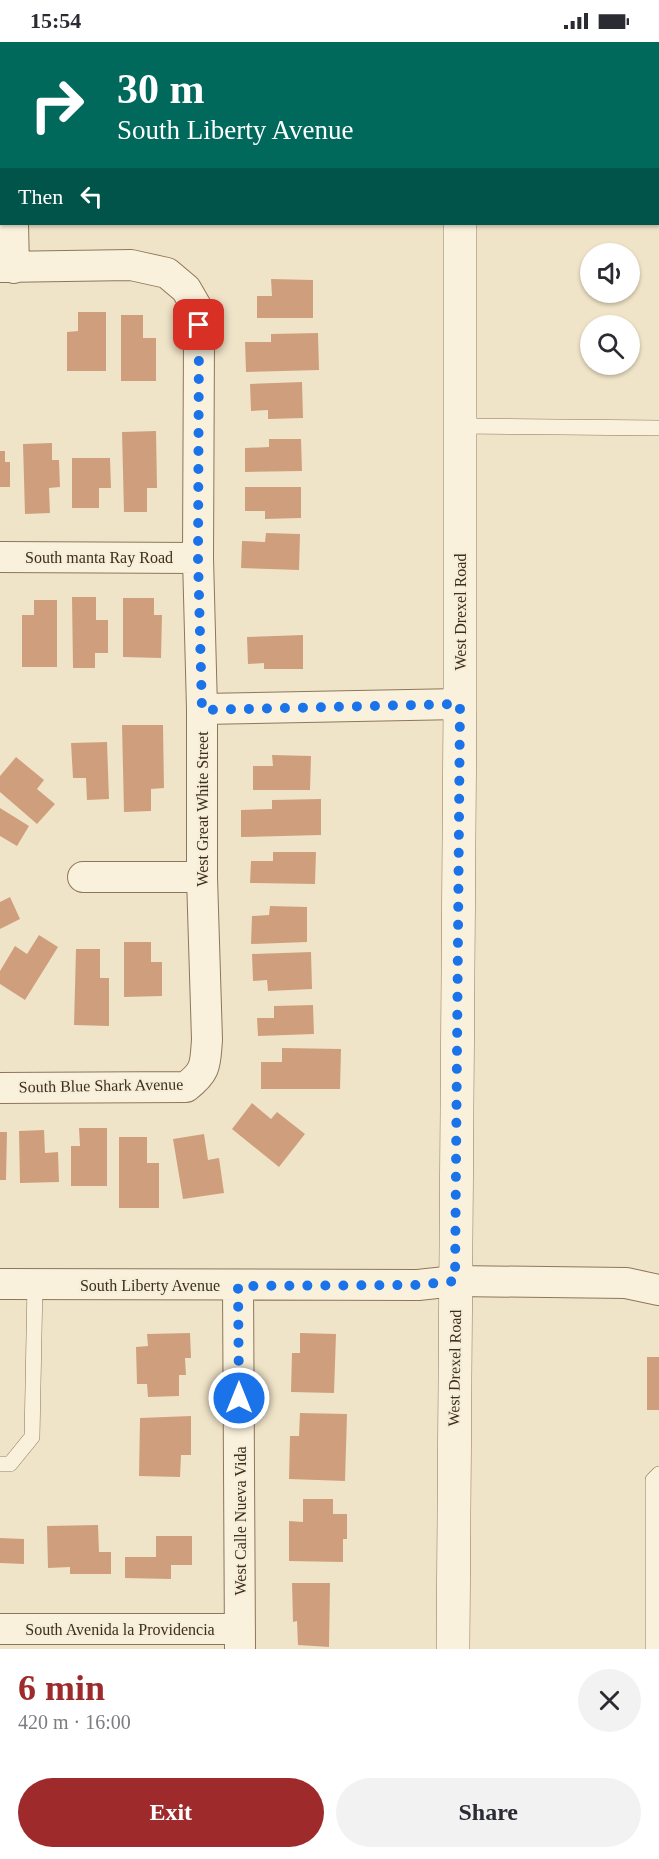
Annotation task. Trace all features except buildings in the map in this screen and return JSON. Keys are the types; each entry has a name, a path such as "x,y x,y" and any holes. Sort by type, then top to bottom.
{"street":[{"path":"7,268 13,225"},
{"name":"West Drexel Road","path":"453,1649 460,704 460,225"},
{"name":"West Great White Street","path":"7,268 131,265 167,273 191,284 197,309 199,325 198,558 202,710 202,877 207,1040 205,1064 199,1077"},
{"name":"South manta Ray Road","path":"0,557 198,558"},
{"path":"202,710 460,704"},
{"path":"83,877 202,877"},
{"name":"South Blue Shark Avenue","path":"0,1088 186,1087 199,1077"},
{"name":"South Liberty Avenue","path":"0,1284 418,1285 455,1281 626,1283 659,1290"},
{"name":"West Calle Nueva Vida","path":"238,1286 240,1639"},
{"name":"South Avenida la Providencia","path":"0,1629 240,1639"}],"lane":[{"path":"460,426 659,428"},
{"path":"0,1464 10,1464 32,1437 35,1284"},
{"path":"653,1649 653,1480 659,1474"}],"route":[{"path":"199,325 198,558 202,710 460,704 455,1281 418,1285 238,1286 239,1398"}]}
